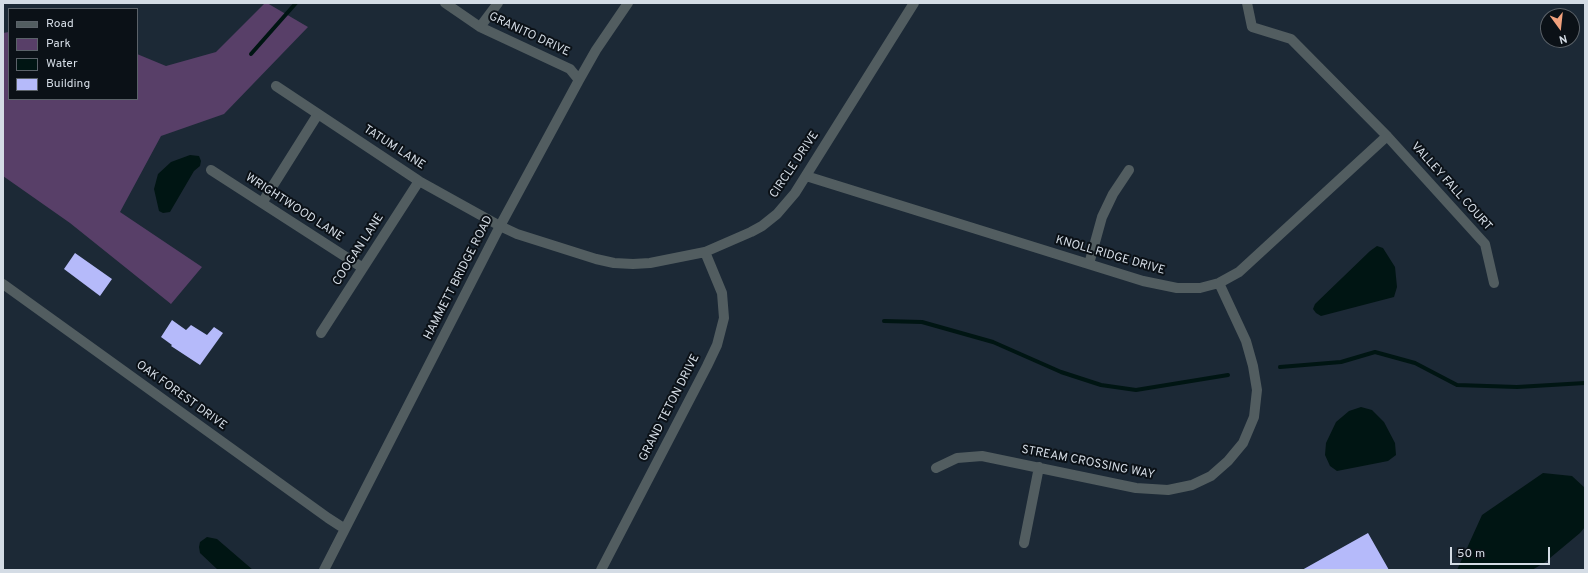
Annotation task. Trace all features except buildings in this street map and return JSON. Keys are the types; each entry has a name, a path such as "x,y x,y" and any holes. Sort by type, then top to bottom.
{"street":[{"name":"GRANITO DRIVE","path":"446,3 480,27 570,69 579,80"},
{"path":"480,27 498,3"},
{"name":"HAMMETT BRIDGE ROAD","path":"324,570 500,226 596,50 628,3"},
{"name":"CIRCLE DRIVE","path":"500,226 524,236 596,259 614,263 633,264 650,263 705,252 750,232 770,220 790,201 914,3"},
{"name":"VALLEY FALL COURT","path":"1246,3 1252,27 1291,38 1386,136 1485,244 1494,283"},
{"name":"TATUM LANE","path":"276,86 419,181 500,226"},
{"path":"262,202 318,114"},
{"name":"KNOLL RIDGE DRIVE","path":"806,176 1143,281 1177,288 1200,288 1219,283 1239,272 1386,136"},
{"name":"WRIGHTWOOD LANE","path":"211,170 363,268"},
{"path":"1089,264 1102,217 1113,194 1129,170"},
{"name":"COOGAN LANE","path":"321,333 419,181"},
{"name":"GRAND TETON DRIVE","path":"601,570 717,345 724,318 722,293 705,252"},
{"name":"STREAM CROSSING WAY","path":"936,468 956,458 982,456 1136,488 1168,490 1192,485 1211,476 1228,461 1243,442 1254,417 1257,390 1253,366 1246,341 1219,283"},
{"name":"OAK FOREST DRIVE","path":"3,284 345,529"},
{"path":"1024,544 1039,468"}],"green space":[{"path":"265,3 308,27 224,114 161,136 120,212 202,267 171,304 70,223 3,176 3,33 8,32 8,100 138,100 138,54 166,66 216,52"}],"water":[{"path":"190,155 199,156 201,161 200,166 194,171 170,212 163,213 159,211 154,189 158,174 171,162"},
{"path":"1377,246 1383,248 1395,267 1397,287 1394,297 1321,316 1316,313 1313,309 1315,304"},
{"path":"1361,407 1372,410 1384,422 1395,443 1396,455 1388,461 1337,471 1330,466 1325,455 1326,443 1336,422 1349,411"},
{"path":"1543,473 1572,476 1585,488 1585,527 1580,533 1544,563 1532,570 1457,570 1482,515"},
{"path":"207,537 217,539 253,570 218,570 200,553 200,542"}],"waterway":[{"path":"251,54 296,3"},
{"path":"884,321 922,322 993,342 1061,372 1101,385 1136,390 1228,375"},
{"path":"1280,367 1341,362 1375,352 1415,363 1457,385 1517,387 1585,383"}]}
